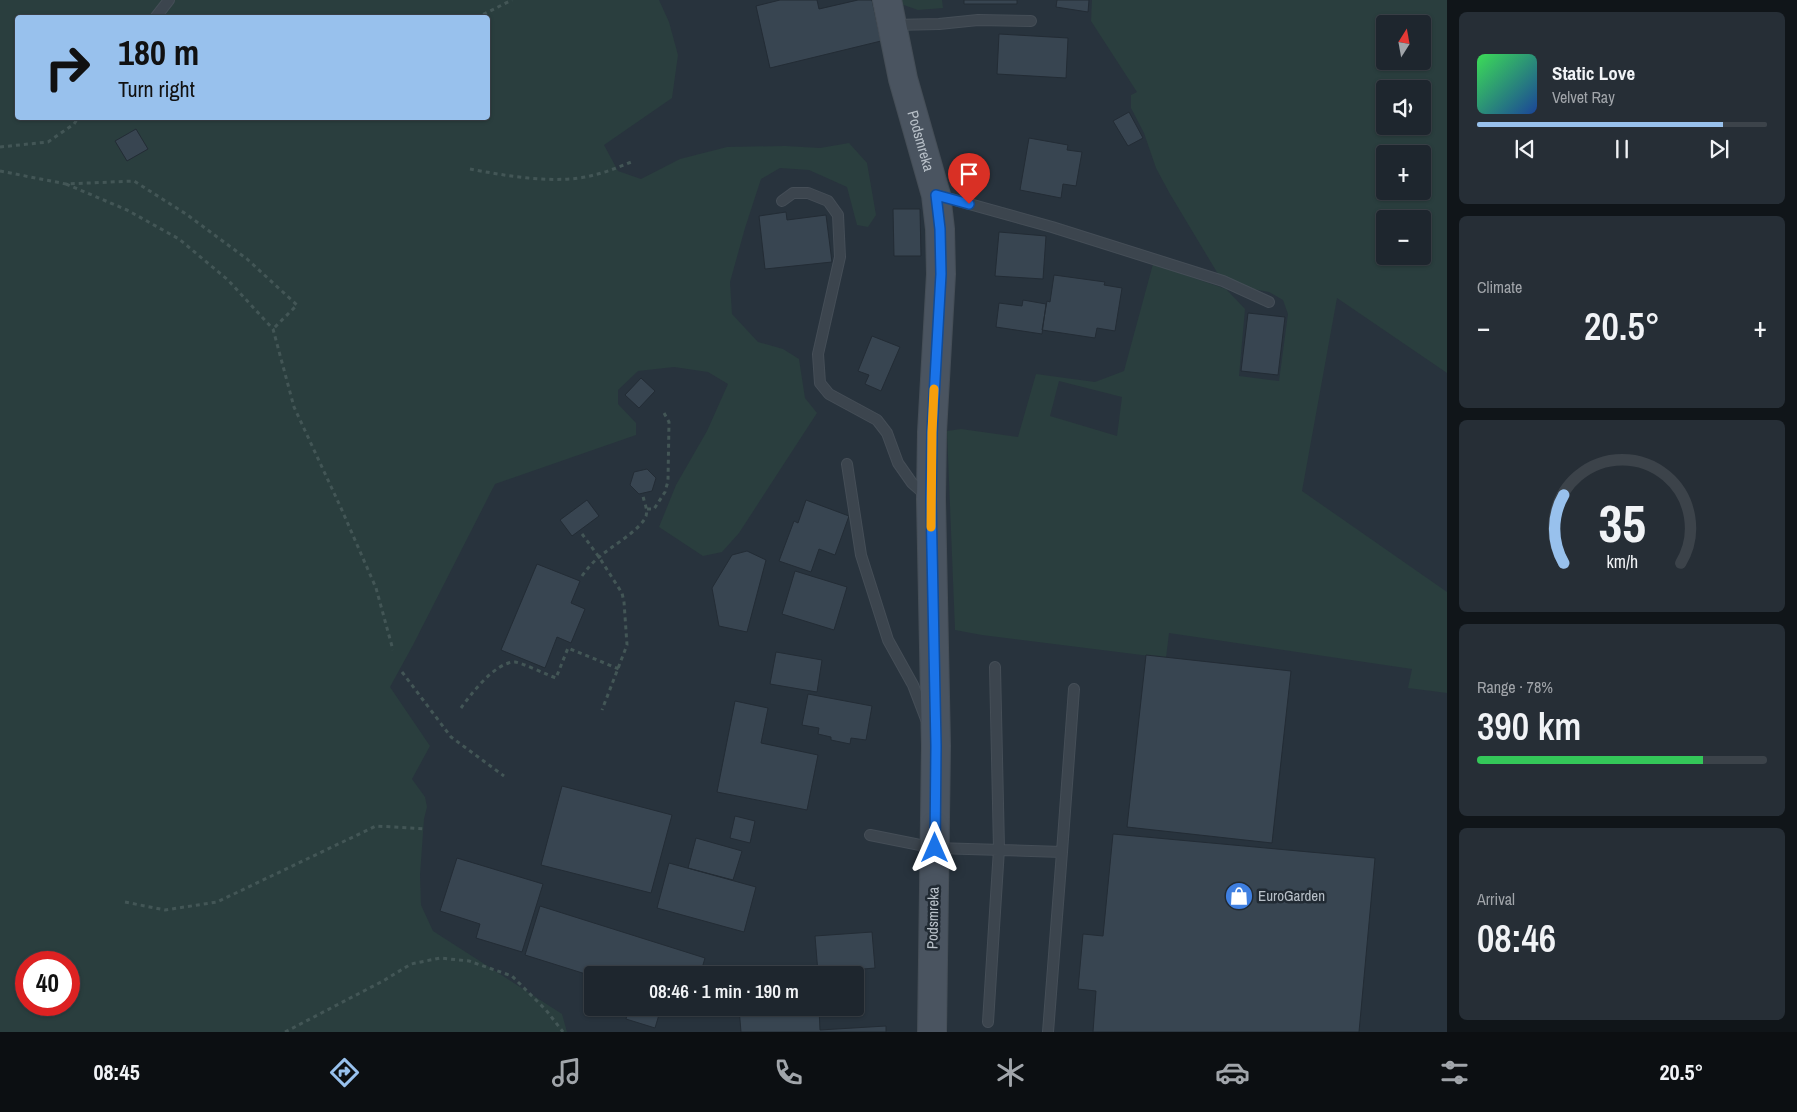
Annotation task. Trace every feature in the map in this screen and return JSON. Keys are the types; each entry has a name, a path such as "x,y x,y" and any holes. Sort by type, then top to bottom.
{"street":[{"name":"Podsmreka","path":"890,12 903,79 936,195 940,229 941,274 932,432 931,499 936,746 932,1032"}],"lane":[{"path":"157,15 169,0"},
{"path":"890,12 939,24 978,20 1032,21"},
{"path":"782,201 793,193 808,193 828,201 838,216 840,257 818,354 820,383 829,394 877,420 887,433 898,463 912,483 931,499"},
{"path":"936,195 1052,227 1223,281 1269,302"},
{"path":"847,464 861,555 888,640 913,685 936,746"},
{"path":"988,1022 999,849 995,667"},
{"path":"1048,1032 1074,689"},
{"path":"870,835 935,848 1062,852"}],"path":[{"path":"482,15 512,0"},
{"path":"0,148 48,142 74,124 77,120"},
{"path":"470,169 510,177 562,179 592,176 634,162"},
{"path":"0,171 66,184 127,210 179,239 228,280 273,329 294,407 376,588 393,650"},
{"path":"66,184 134,180 186,214 247,259 297,305 273,329"},
{"path":"647,509 654,509 658,504 665,492 668,481 669,422 663,411"},
{"path":"582,576 599,557 639,525 646,516 647,509 642,496"},
{"path":"582,534 622,593 624,602 627,645 602,710"},
{"path":"461,708 492,673 505,665 515,662 556,678 568,648 619,669"},
{"path":"402,672 451,737 504,776"},
{"path":"125,902 165,910 217,902 376,826 426,829"},
{"path":"285,1032 383,981 411,964 440,958 469,961 512,976 546,1010 563,1032"}],"green space":[{"path":"0,0 659,0 669,22 678,55 672,98 604,145 618,171 641,179 680,159 727,147 785,146 820,148 849,143 867,163 876,215 868,227 857,225 847,187 809,170 780,168 761,179 730,282 732,314 758,342 783,349 799,359 805,398 817,413 739,533 722,552 703,556 659,527 676,485 707,431 728,384 708,372 674,367 638,371 618,390 618,404 636,423 636,435 495,484 390,687 430,746 412,779 425,797 427,807 424,819 420,875 421,905 433,931 562,1014 567,1032 0,1032"},
{"path":"900,0 942,0 943,8 918,10 901,4"},
{"path":"1092,0 1447,0 1447,373 1337,298 1302,491 1447,592 1447,693 1408,688 1412,669 1169,633 1166,658 955,630 947,431 961,429 1018,437 1036,374 1095,382 1124,371 1153,264 1226,289 1245,309 1239,376 1279,381 1288,314 1283,300 1269,292 1247,288 1218,274 1156,168 1144,133 1131,108 1131,95 1137,92 1091,21","holes":["1059,381 1122,397 1117,436 1050,416"]}],"building":[{"path":"780,0 817,0 819,9 858,0 872,0 881,41 770,68 756,6"},
{"path":"964,0 1017,0 1017,4 964,4"},
{"path":"1057,0 1089,0 1088,12 1056,7"},
{"path":"999,34 1068,38 1066,78 997,74"},
{"path":"1129,112 1143,138 1128,146 1113,121"},
{"path":"136,129 148,149 127,161 115,141"},
{"path":"1029,138 1068,145 1067,150 1082,152 1076,186 1063,184 1061,198 1020,190"},
{"path":"893,209 920,209 921,256 894,256"},
{"path":"786,212 787,220 826,215 832,262 765,269 759,216"},
{"path":"999,232 1046,236 1043,279 995,276"},
{"path":"1054,275 1105,282 1104,285 1122,288 1115,331 1097,328 1095,338 1042,330 1047,301 1050,302"},
{"path":"1023,300 1046,304 1042,334 996,327 999,303 1022,306"},
{"path":"1248,313 1285,317 1278,375 1241,371"},
{"path":"872,336 900,347 881,391 865,384 869,375 858,371"},
{"path":"641,378 655,391 639,408 625,395"},
{"path":"647,469 656,478 652,491 639,494 630,485 634,472"},
{"path":"587,500 599,516 572,536 560,520"},
{"path":"806,500 849,516 835,555 819,549 811,572 779,561 794,521 798,523"},
{"path":"747,551 766,560 747,632 719,626 712,588 732,555"},
{"path":"537,564 580,581 571,603 585,609 571,643 557,637 545,668 501,650"},
{"path":"795,571 847,587 834,630 782,614"},
{"path":"776,652 822,660 817,692 770,684"},
{"path":"1146,655 1291,671 1272,843 1127,827"},
{"path":"808,694 872,706 866,740 851,738 850,744 831,740 831,737 818,734 819,728 802,725"},
{"path":"735,701 768,708 761,743 818,755 807,810 717,792"},
{"path":"562,786 672,815 651,893 541,865"},
{"path":"735,816 755,821 750,843 730,838"},
{"name":"EuroGarden","path":"1113,834 1375,858 1359,1032 1093,1032 1096,991 1078,989 1083,934 1103,936"},
{"path":"696,838 742,851 733,880 688,868"},
{"path":"457,858 543,884 522,952 476,938 480,924 440,911"},
{"path":"669,863 756,887 744,932 657,908"},
{"path":"540,906 705,958 703,966 584,966 584,973 525,955"},
{"path":"872,932 875,968 864,969 864,966 817,966 815,936"},
{"path":"627,1016 659,1016 655,1028 626,1019"},
{"path":"740,1016 819,1016 820,1030 886,1026 886,1032 741,1032"}],"slow traffic":[{"path":"931,527 934,389"}],"place":[{"name":"EuroGarden","path":"1239,896"}],"route":[{"path":"935,848 936,746 931,499 932,432 941,274 940,229 936,195 969,204"}]}
